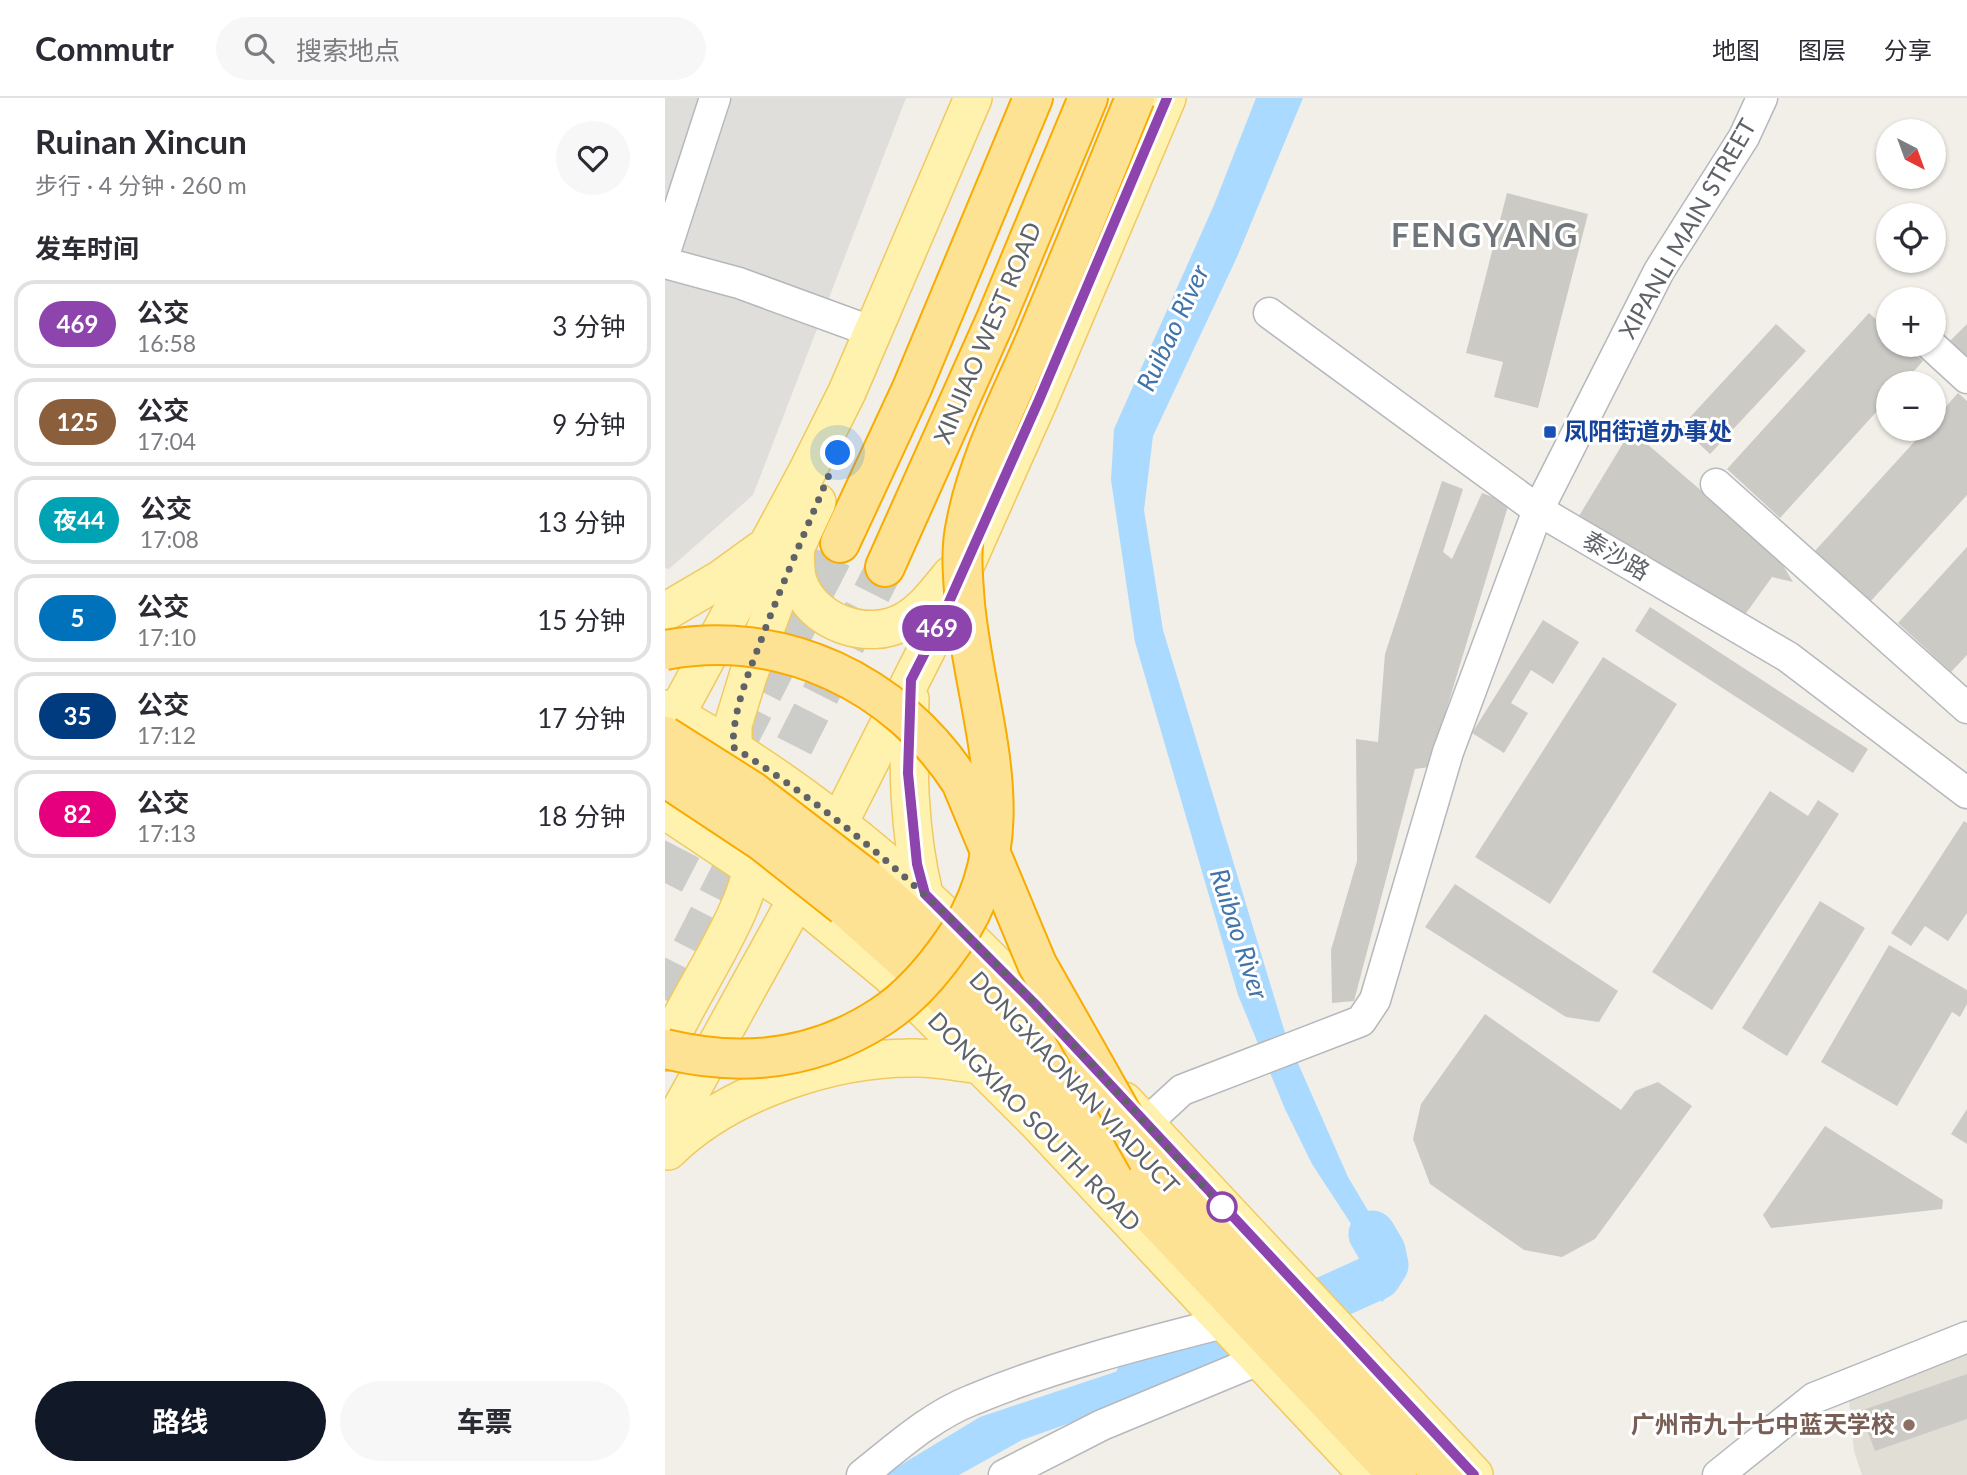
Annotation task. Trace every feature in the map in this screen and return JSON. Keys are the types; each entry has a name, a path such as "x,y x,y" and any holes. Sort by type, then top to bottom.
{"highway":[{"name":"XINJIAO WEST ROAD","path":"841,543 912,388 1033,98"},
{"name":"XINJIAO WEST ROAD","path":"885,567 996,319 1088,98"},
{"path":"665,1050 728,1060 762,1059 796,1054 859,1031 918,988 961,932 974,906 992,842 995,783 967,627 962,562 965,529 982,465 1135,98"},
{"path":"665,650 726,645 796,656 864,685 920,730 943,754 961,782 977,815 1006,898 1037,964 1147,1142"},
{"name":"DONGXIAONAN VIADUCT","path":"668,724 714,765 790,818 900,907 1147,1142 1443,1475"},
{"name":"DONGXIAONAN VIADUCT","path":"665,777 794,865 940,992 1397,1475"}],"main road":[{"path":"668,724 782,546 856,410 873,332 973,98"},
{"path":"665,1138 840,821 911,680 974,547 1167,98"},
{"path":"782,546 797,581 822,614 843,625 869,632 905,621 931,600 974,547"},
{"path":"665,612 782,546"},
{"path":"782,546 733,725 733,766 741,800 798,899"},
{"path":"911,680 909,802 917,864 925,894"},
{"path":"665,1050 740,904 752,866 752,842 730,794 704,751 668,724"},
{"path":"668,724 733,747 840,821 925,894 996,963 1147,1142 1474,1475"},
{"name":"DONGXIAO SOUTH ROAD","path":"665,810 798,899 889,974 982,1065 1227,1322 1368,1475"},
{"path":"665,1155 709,1116 762,1090 817,1073 866,1062 918,1058 982,1065"}],"street":[{"path":"665,252 715,98"},
{"name":"XIPANLI MAIN STREET","path":"1147,1142 1182,1090 1252,1060 1360,1021 1375,1000 1448,752 1538,510 1659,271 1744,137 1762,98"},
{"path":"665,263 739,283 873,332"},
{"name":"泰沙路","path":"1269,313 1538,510 1788,657 1967,793"},
{"path":"1944,357 1967,377"},
{"path":"1717,484 1963,697"},
{"path":"862,1475 908,1437 970,1400 1119,1350 1227,1322"},
{"path":"1718,1475 1814,1398 1967,1337"},
{"path":"1004,1475 1102,1425 1261,1359"}],"shaded area":[{"path":"665,98 906,98 753,495 669,569 665,568"},
{"name":"广州市九十七中蓝天学校","path":"1967,1352 1967,1475 1862,1475 1854,1451 1849,1400"}],"water":[{"path":"1256,98 1303,98 1237,257 1153,436 1144,510 1163,630 1286,1036 1348,1177 1398,1261 1400,1284 1382,1302 1354,1274 1372,1256 1312,1164 1285,1109 1238,995 1135,642 1111,480 1114,429 1214,205"},
{"path":"1190,1347 1211,1373 1022,1440 959,1475 884,1475 980,1417"}],"building":[{"path":"1507,193 1588,214 1538,408 1494,397 1503,362 1466,353"},
{"path":"1869,313 1876,319 1876,357 1918,357 1923,361 1914,371 1876,371 1876,412 1780,518 1727,469"},
{"path":"1776,324 1806,351 1710,454 1681,427"},
{"path":"1967,324 1967,357 1950,341"},
{"path":"1958,393 1967,401 1967,495 1870,602 1814,552 1915,441 1946,441 1946,406"},
{"path":"1631,430 1778,557 1793,582 1772,577 1744,616 1579,516"},
{"path":"1442,481 1463,489 1443,552 1452,559 1482,493 1509,503 1429,767 1415,769 1354,1001 1332,1003 1331,950 1357,861 1356,739 1378,742 1385,654"},
{"path":"1967,547 1967,655 1951,672 1898,623"},
{"path":"1650,607 1868,749 1853,773 1635,631"},
{"path":"1543,620 1579,642 1553,684 1531,670 1511,703 1528,713 1504,753 1472,733"},
{"path":"1603,657 1677,704 1550,904 1475,857"},
{"path":"1770,791 1808,816 1818,800 1839,814 1712,1010 1652,972"},
{"path":"1964,821 1967,823 1967,913 1948,941 1925,926 1911,946 1891,933"},
{"path":"1455,884 1618,991 1599,1022 1566,1017 1425,927"},
{"path":"1820,901 1865,928 1787,1056 1742,1028"},
{"path":"1889,945 1967,990 1967,1004 1960,1017 1952,1012 1897,1106 1821,1062"},
{"path":"1485,1014 1621,1110 1635,1091 1658,1082 1692,1106 1595,1239 1562,1257 1524,1250 1430,1184 1413,1139 1421,1104"},
{"path":"1967,1109 1967,1144 1951,1134"},
{"path":"1825,1126 1943,1200 1942,1209 1771,1228 1763,1215"},
{"path":"1967,1374 1967,1419 1875,1451 1860,1411"}],"waterway":[{"name":"Ruibao River","path":"1139,1378 1183,1364 1378,1276 1385,1265 1382,1251 1372,1234"}],"tunnel":[{"path":"737,743 840,543"},
{"path":"665,1000 885,567"},
{"path":"665,883 708,800"}],"bus line":[{"name":"469","path":"1167,98 1039,400 937,629 911,680 908,773 917,864 925,894 1035,1004 1249,1237 1474,1475"}],"place":[{"name":"凤阳街道办事处","path":"1550,432"},
{"name":"广州市九十七中蓝天学校","path":"1909,1425"}],"district":[{"name":"FENGYANG","path":"1485,236"}],"route":[{"path":"838,453 795,549 748,676 733,725 733,747 840,821 947,915 1035,1004 1222,1207"}]}
